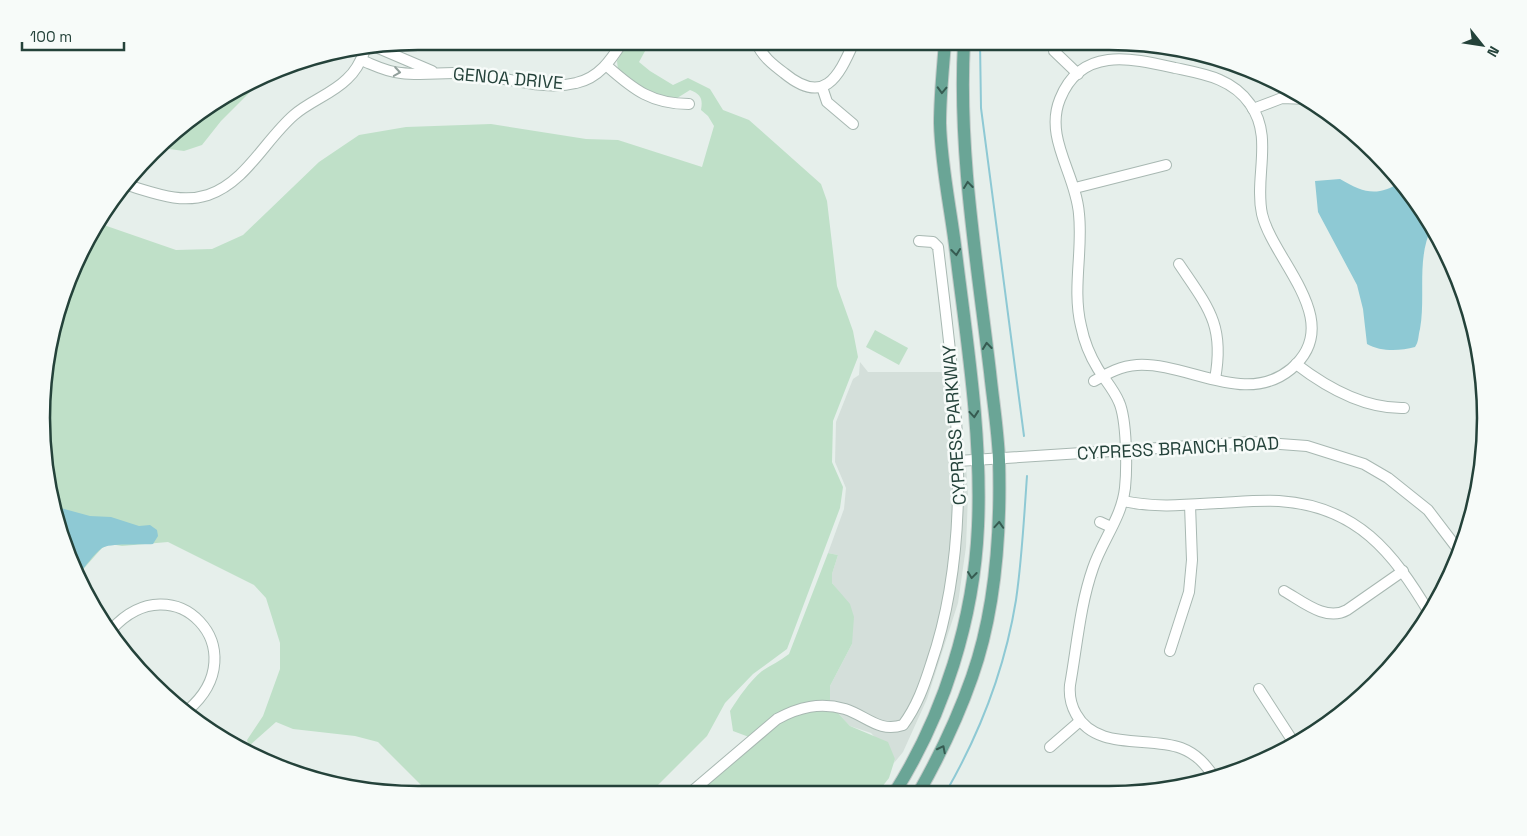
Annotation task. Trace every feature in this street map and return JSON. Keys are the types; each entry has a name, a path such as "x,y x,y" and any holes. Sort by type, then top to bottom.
{"main road":[{"name":"CYPRESS PARKWAY","path":"898,786 920,748 957,656 970,598 978,528 978,461 971,377 940,123 945,50"},
{"path":"923,786 949,735 973,676 987,616 999,520 999,458 966,170 963,113 964,50"}],"street":[{"name":"GENOA DRIVE","path":"363,55 387,71 401,73 473,74 546,85 564,85 578,83 607,66 618,50"},
{"path":"761,50 765,57 796,84 809,88 822,87 832,82 838,75 850,50"},
{"path":"1054,51 1078,74"},
{"name":"GENOA DRIVE","path":"387,52 435,72"},
{"path":"133,186 172,198 198,197 217,191 238,176 294,115 347,80 363,55"},
{"path":"1099,379 1119,369 1145,365 1245,385 1261,384 1280,376 1296,364 1308,341 1311,322 1303,293 1262,214 1262,140 1260,124 1254,109 1236,89 1219,79 1132,58 1104,60 1078,74 1060,98 1055,121 1058,145 1075,188 1080,225 1078,313 1085,340 1099,379 1120,404 1124,421 1125,485 1123,501 1093,567 1085,600 1070,685 1072,706 1080,721 1093,732 1105,737 1172,746 1186,750 1204,763 1210,771"},
{"path":"607,66 631,88 643,94 668,104 689,104"},
{"path":"822,87 827,102 852,124"},
{"path":"1254,109 1282,98 1292,98"},
{"path":"1075,188 1166,165"},
{"path":"698,786 777,718 794,710 818,704 846,709 876,726 894,728 903,726 919,699 939,642 952,582 958,529 958,462 952,364 938,247 933,242 919,241"},
{"path":"1179,264 1204,300 1216,325 1219,352 1216,379"},
{"path":"1296,364 1321,383 1346,394 1382,407 1404,408"},
{"name":"CYPRESS BRANCH ROAD","path":"958,462 1264,442 1299,444 1322,449 1372,468 1412,495 1437,519 1454,544"},
{"path":"1123,501 1148,506 1280,501 1321,509 1346,520 1369,535 1384,548 1403,571 1425,606"},
{"path":"1170,651 1189,592 1192,560 1190,504"},
{"path":"1100,522 1111,527"},
{"path":"1284,591 1324,613 1337,614 1347,610 1403,571"},
{"path":"115,626 129,613 149,605 165,605 178,608 197,620 210,639 215,662 208,686 199,700 191,707"},
{"path":"1259,689 1291,738"},
{"path":"1050,747 1080,721"}],"shaded area":[{"path":"860,362 868,372 948,372 954,458 954,528 948,581 935,640 916,697 901,722 885,724 830,703 830,686 852,644 840,593 832,583 832,574 838,555 828,553 844,509 846,488 835,462 836,422 853,379 859,375"},
{"path":"962,465 966,465 968,495 966,547 958,603 927,699 903,752 894,763 895,759 871,733 850,726 836,711 845,713 875,729 898,732 907,728 923,700 943,643 956,583 962,529"}],"green space":[{"path":"624,50 646,50 639,62 673,85 688,78 710,89 723,110 749,120 821,184 827,201 837,286 853,331 858,357 833,421 832,462 843,487 840,508 787,649 753,674 725,703 707,736 657,786 422,786 378,742 355,736 293,729 276,722 249,745 247,740 263,716 280,669 280,643 266,598 254,585 168,542 122,546 110,544 102,548 83,570 63,513 57,490 51,442 50,418 53,370 57,346 70,300 78,277 99,234 105,225 176,250 212,249 243,235 319,162 359,135 406,127 491,124 586,139 618,140 702,167 714,126 708,116 701,110 702,103 697,93 690,90 674,100 642,90 618,70 617,61"},
{"path":"253,89 221,121 202,145 184,151 167,149 214,112"},
{"path":"875,330 908,348 899,365 866,347"},
{"path":"828,553 838,555 832,574 832,583 850,604 854,617 852,644 830,686 830,703 807,703 786,710 767,722 749,737 733,731 730,711 741,695 762,671 789,654"},
{"path":"819,708 836,711 850,726 888,742 895,759 889,778 883,786 704,786 779,722 796,713"}],"water":[{"path":"1340,179 1370,191 1385,190 1394,186 1428,234 1423,264 1422,316 1418,341 1415,347 1391,350 1372,347 1367,344 1363,309 1357,285 1318,212 1315,181"},
{"path":"62,508 90,516 111,517 139,526 150,525 157,530 158,536 153,544 106,546 83,569"}],"waterway":[{"path":"980,50 981,108 1024,436"},
{"path":"949,786 970,747 990,699 1005,650 1018,585 1027,476"}]}
